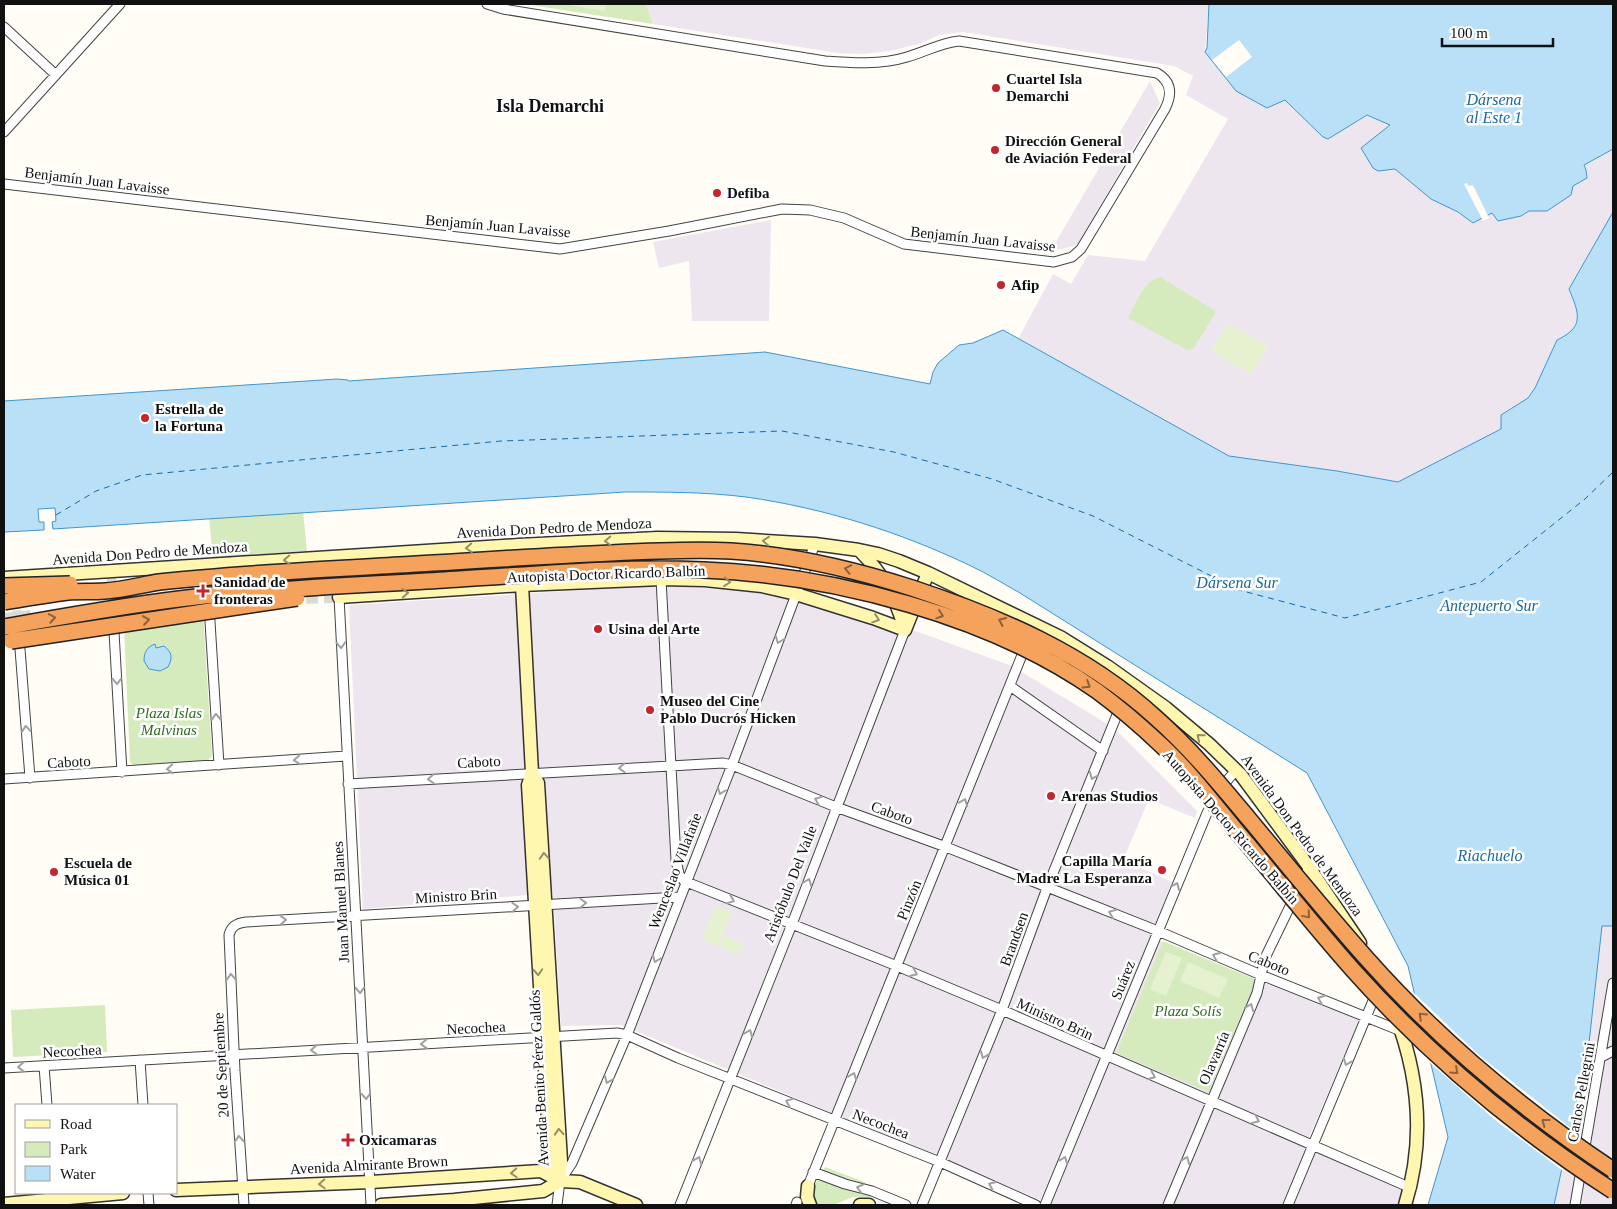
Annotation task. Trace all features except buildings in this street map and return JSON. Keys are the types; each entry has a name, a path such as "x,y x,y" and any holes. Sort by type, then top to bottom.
{"highway":[{"name":"Autopista Doctor Ricardo Balbín","path":"4,602 72,592 105,591 158,582 254,574 565,555 706,550 764,554 859,571 937,596 992,616 1048,642 1103,675 1154,716 1200,761 1325,910 1407,1002 1453,1046 1506,1091 1613,1170"},
{"name":"Autopista Doctor Ricardo Balbín","path":"4,627 196,597 390,583 623,570 701,570 753,574 822,583 896,601 974,628 1040,657 1119,708 1166,750 1208,796 1352,969 1390,1009 1469,1083 1536,1137 1613,1191"},
{"path":"4,586 158,582"},
{"path":"16,645 390,583"},
{"path":"4,611 105,591"}],"main road":[{"name":"Avenida Don Pedro de Mendoza","path":"4,578 657,538 736,539 814,544 859,550 899,560 1062,638 1107,666 1220,789 1381,981"},
{"path":"859,550 872,563 893,594 905,630"},
{"name":"Aristóbulo Del Valle","path":"905,630 928,573"},
{"path":"339,597 522,585 660,579 731,582 762,586 796,594 905,630"},
{"name":"Avenida Benito Pérez Galdós","path":"522,585 532,773 538,783 550,1154 560,1181"},
{"name":"Avenida Don Pedro de Mendoza","path":"1128,688 1190,728 1236,770 1309,867 1354,934 1381,981 1409,1059 1417,1107 1416,1162 1411,1188 1405,1205"},
{"name":"Avenida Almirante Brown","path":"178,1190 371,1182 541,1171 560,1181 580,1182 636,1205"},
{"path":"381,1205 543,1191 560,1181"},
{"path":"801,1204 807,1197 808,1186"},
{"path":"4,1204 53,1196 100,1194"},
{"path":"860,1205 869,1205"}],"street":[{"path":"4,132 120,4"},
{"name":"Benjamín Juan Lavaisse","path":"4,184 560,249 669,231 782,209 799,209 844,218 904,244 1054,262 1072,257 1081,249 1165,109 1170,95 1168,82 1157,73 959,41 890,60 852,63 834,62 496,8 486,4"},
{"path":"4,27 56,75"},
{"name":"Wenceslao Villafañe","path":"557,1205 560,1181 572,1163 627,1035 679,897 732,765 814,544"},
{"path":"207,566 219,766"},
{"path":"660,579 676,860 679,874 686,882"},
{"name":"Juan Manuel Blanes","path":"339,597 371,1205"},
{"name":"Pinzón","path":"808,1186 946,847 1034,624"},
{"name":"Aristóbulo Del Valle","path":"680,1205 792,924 905,630"},
{"path":"114,632 122,772"},
{"path":"16,645 30,778"},
{"path":"1010,686 1103,751"},
{"name":"Brandsen","path":"922,1205 1002,1010 1047,888 1128,688"},
{"name":"Caboto","path":"4,779 346,756"},
{"name":"Caboto","path":"348,784 723,763 732,765 1158,931 1260,975 1400,1031"},
{"name":"Suárez","path":"1045,1205 1207,813 1220,789 1236,770"},
{"name":"Olavarría","path":"1168,1205 1256,992 1265,958 1309,867"},
{"name":"Ministro Brin","path":"686,882 898,966 1411,1188"},
{"name":"Ministro Brin","path":"235,926 246,922 679,897"},
{"name":"20 de Septiembre","path":"235,926 231,929 229,935 234,1054 244,1205"},
{"path":"1288,1205 1381,981"},
{"name":"Carlos Pellegrini","path":"1575,1205 1613,983"},
{"name":"Necochea","path":"4,1068 547,1038 614,1032 627,1035 834,1121 940,1162 1036,1205"},
{"path":"1601,1057 1613,1052"},
{"path":"140,1060 143,1104"},
{"path":"44,1066 47,1104"},
{"path":"814,1172 845,1184 872,1191 906,1205"}],"shaded area":[{"path":"646,4 1209,4 1205,52 1236,91 1285,100 1323,137 1328,139 1367,115 1391,125 1378,171 1395,169 1431,199 1458,212 1473,223 1492,213 1521,216 1529,211 1539,211 1587,178 1584,165 1613,149 1613,212 1569,289 1577,308 1578,317 1572,330 1566,336 1557,340 1535,388 1528,398 1501,415 1501,429 1398,482 1337,471 1229,456 1018,339 1053,274 1071,284 1088,255 1145,261 1228,119 1186,95 1193,76 1174,66 963,32 939,35 922,43 890,51 862,54 838,53 653,24"},
{"path":"1150,81 1160,103 1077,245 1050,252"},
{"path":"771,220 769,321 692,321 689,261 659,268 653,242"},
{"path":"662,585 792,594 910,629 1012,666 1114,728 1197,811 1195,818 1149,799 1123,860 1172,882 1150,937 1359,1020 1305,1147 1403,1189 1396,1205 1053,1205 621,1025 561,1026 553,893 363,909 349,605"},
{"path":"1602,926 1613,926 1613,1205 1554,1205 1589,1043"}],"green space":[{"path":"524,4 646,4 653,24"},
{"path":"563,4 606,4 605,11"},
{"path":"1160,277 1214,310 1215,314 1193,349 1187,350 1128,318 1145,288 1154,279"},
{"path":"1228,323 1268,346 1251,374 1211,351"},
{"path":"303,511 307,551 213,557 209,518"},
{"name":"Plaza Islas Malvinas","path":"203,613 212,756 207,761 135,767 130,762 124,626"},
{"path":"715,906 732,912 718,946 702,940"},
{"path":"725,936 743,944 738,955 720,947"},
{"name":"Plaza Solís","path":"1163,941 1256,980 1209,1092 1116,1053"},
{"path":"1166,952 1182,958 1166,996 1150,989"},
{"path":"1188,962 1228,979 1219,998 1180,981"},
{"path":"105,1005 107,1052 13,1057 11,1010"},
{"path":"825,1167 867,1183 850,1182 838,1178 822,1171"},
{"path":"817,1179 877,1197 853,1197 833,1205 815,1205 810,1196"}],"water":[{"name":"Dársena al Este 1","path":"1209,4 1613,4 1613,149 1584,165 1587,178 1573,186 1571,195 1547,211 1529,211 1521,216 1498,221 1492,213 1473,223 1458,212 1431,199 1395,169 1378,171 1373,168 1361,148 1390,125 1367,115 1328,139 1323,137 1285,100 1267,108 1236,91 1205,52 1207,48"},
{"path":"1613,212 1613,926 1602,926 1589,1043 1554,1205 1428,1205 1448,1137 1408,966 1307,773 1020,593 977,569 917,542 833,515 775,502 716,494 671,492 625,492 53,529 52,522 56,521 55,508 38,509 39,522 44,522 44,530 4,532 4,401 337,379 349,381 765,352 930,384 938,363 959,345 973,343 1003,330 1229,456 1337,471 1398,482 1501,429 1501,415 1528,398 1535,388 1557,340 1572,330 1576,324 1577,312 1569,289"},
{"path":"155,644 156,648 164,646 171,655 168,667 160,671 149,669 144,661 146,650"}],"pier":[{"path":"1239,40 1252,57 1226,77 1212,60"},
{"path":"1467,183 1469,186 1473,185 1489,218 1483,221 1464,184"},
{"path":"1412,991 1479,1055 1572,1129 1568,1148 1535,1123 1419,1023"},
{"path":"1420,1029 1473,1078 1568,1151 1563,1171 1495,1120 1428,1061"}],"ferry route":[{"path":"56,515 96,491 142,475 501,441 782,431 894,452 992,479 1093,516 1239,590 1345,618 1481,582 1585,499 1613,472"}],"tunnel":[{"path":"111,572 114,630"},
{"path":"16,597 18,629"},
{"path":"288,598 339,597"},
{"path":"4,619 31,616"}],"place":[{"name":"Cuartel Isla Demarchi","path":"996,88"},
{"name":"Dirección General de Aviación Federal","path":"995,150"},
{"name":"Defiba","path":"717,193"},
{"name":"Afip","path":"1001,285"},
{"name":"Estrella de la Fortuna","path":"145,418"},
{"name":"Sanidad de fronteras","path":"203,591"},
{"name":"Usina del Arte","path":"598,629"},
{"name":"Museo del Cine Pablo Ducrós Hicken","path":"650,710"},
{"name":"Arenas Studios","path":"1051,796"},
{"name":"Capilla María Madre La Esperanza","path":"1162,870"},
{"name":"Escuela de Música 01","path":"54,872"},
{"name":"Oxicamaras","path":"348,1140"}],"district":[{"name":"Isla Demarchi","path":"550,106"}],"water label":[{"name":"Dársena Sur","path":"1237,582"},
{"name":"Antepuerto Sur","path":"1489,605"},
{"name":"Riachuelo","path":"1490,855"}]}
